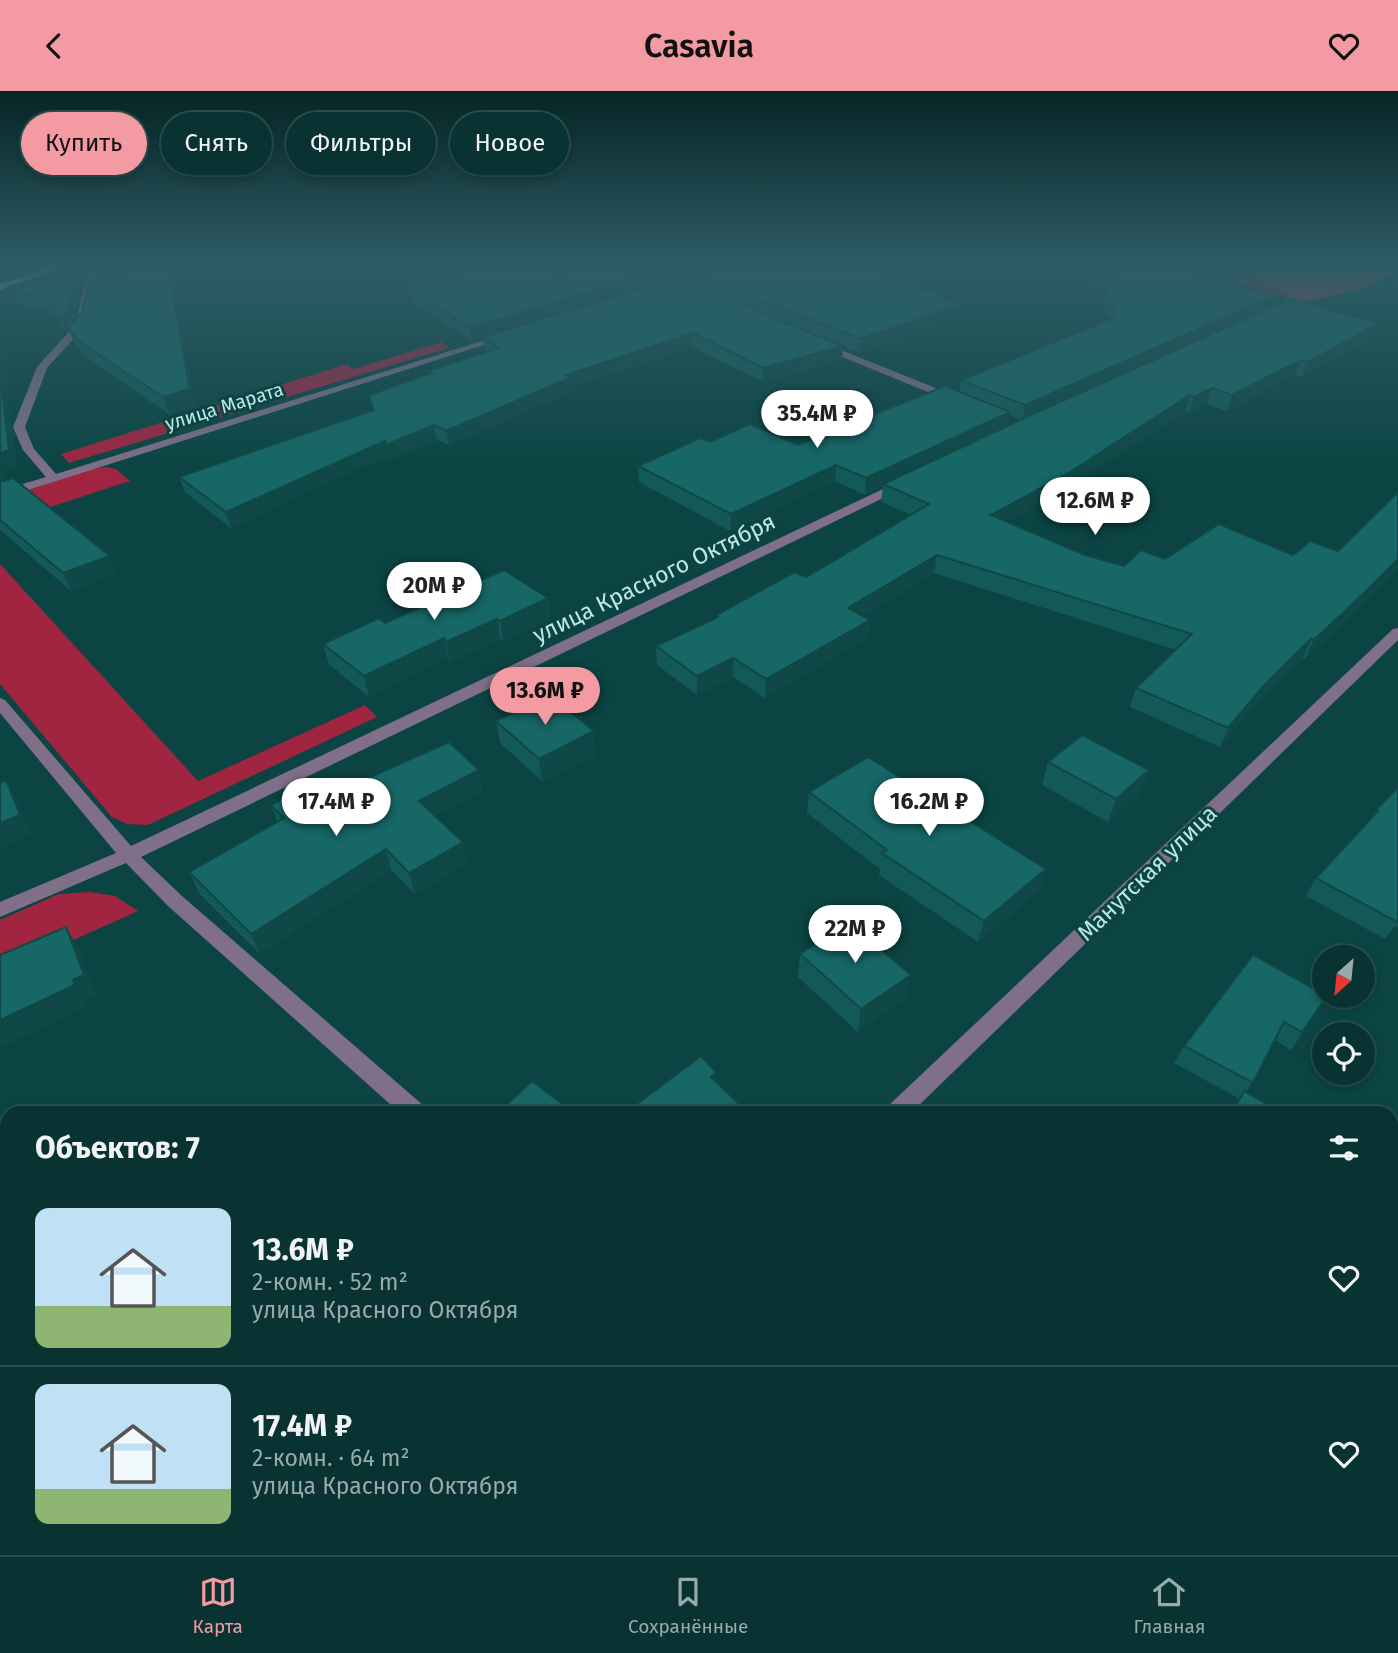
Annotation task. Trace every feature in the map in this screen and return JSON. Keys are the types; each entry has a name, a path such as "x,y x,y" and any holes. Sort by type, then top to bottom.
{"street":[{"path":"53,478 29,450 19,426 42,367 70,336"},
{"name":"улица Марата","path":"0,495 506,336"},
{"path":"805,338 971,406"},
{"name":"улица Красного Октября","path":"0,910 128,855 921,475"},
{"name":"Манутская улица","path":"903,1106 1398,632"},
{"path":"0,703 128,855 175,901 408,1106"}],"shaded area":[{"path":"442,342 449,348 69,463 61,454 347,364 353,369"},
{"path":"90,469 116,469 130,481 47,508 52,513 0,531 0,500"},
{"path":"0,564 198,781 365,705 377,717 148,825 127,824 112,817 0,684"},
{"path":"90,892 115,896 138,911 0,973 0,920 59,894"}],"building":[{"path":"74,336 180,336 190,389 163,397"},
{"path":"683,336 566,375 572,377 446,431 434,425 386,445 385,441 226,512 179,477 374,410 369,395 432,373 428,371 499,348 483,337"},
{"path":"700,336 819,336 843,346 763,368"},
{"path":"1068,336 1182,336 1025,405 961,380"},
{"path":"1207,336 1354,336 1308,362 1301,360 1232,395 1212,388 1194,397 1190,395 1067,474 991,515 1085,555 1124,566 1141,550 1165,559 1219,524 1293,555 1310,541 1338,551 1398,492 1398,559 1314,640 1311,639 1261,689 1228,728 1136,688 1192,634 937,555 848,608 870,620 766,679 733,658 697,676 656,646 718,617 716,615 795,572 806,577 929,504 883,484"},
{"path":"0,372 9,450 0,453"},
{"path":"945,386 1010,412 866,478 836,465 731,514 638,466 700,438 710,442 750,424 798,445"},
{"path":"13,478 110,556 63,573 0,520 0,482"},
{"path":"504,570 548,598 500,621 497,619 446,642 444,638 364,676 323,644 379,618 385,623"},
{"path":"550,695 594,731 539,759 496,721"},
{"path":"1082,735 1149,770 1116,799 1048,762"},
{"path":"449,742 479,770 419,801 463,842 409,873 386,849 251,934 189,872 284,818 271,805 308,786 321,799"},
{"path":"868,757 1046,869 984,921 882,853 887,850 809,792"},
{"path":"6,780 20,815 0,823 0,783"},
{"path":"1398,787 1398,921 1397,922 1316,878"},
{"path":"849,922 911,975 861,1009 800,954"},
{"path":"66,927 84,975 73,980 75,985 0,1020 0,955"},
{"path":"1253,955 1312,988 1312,1008 1319,1008 1302,1032 1284,1022 1253,1083 1184,1046"},
{"path":"701,1056 716,1072 711,1077 741,1106 634,1106"},
{"path":"532,1081 565,1106 505,1106"},
{"path":"1244,1091 1271,1106 1236,1106"}]}
